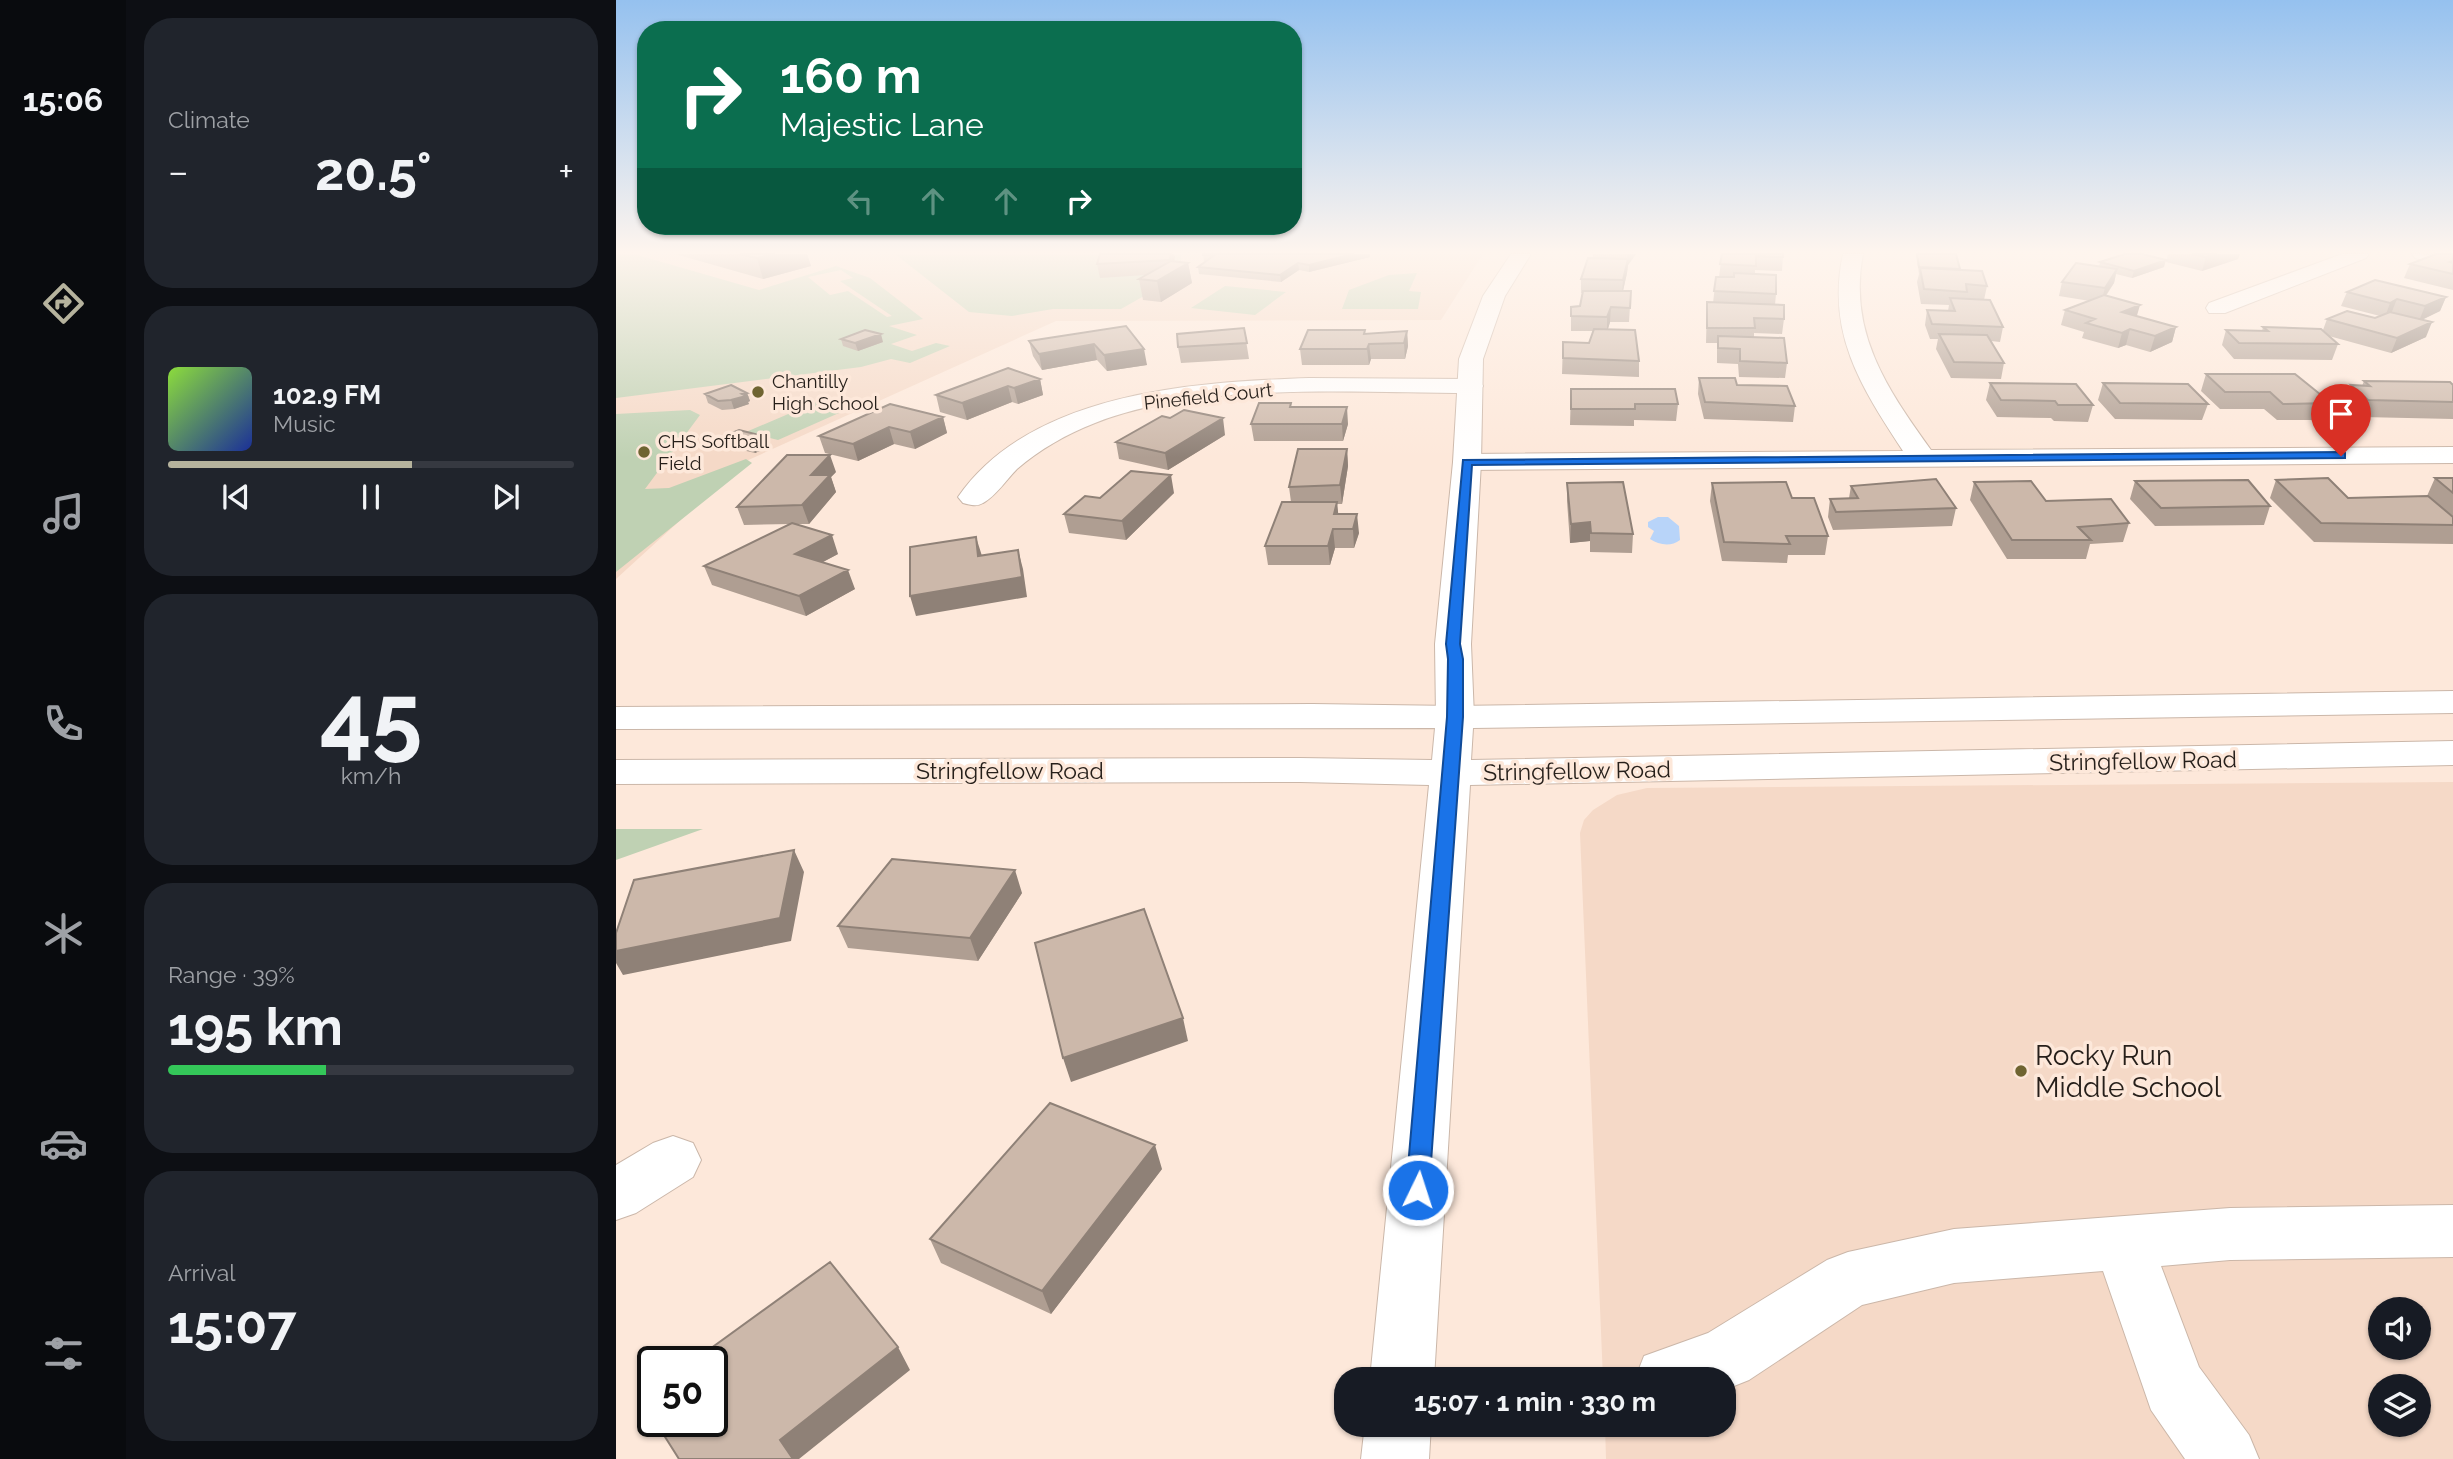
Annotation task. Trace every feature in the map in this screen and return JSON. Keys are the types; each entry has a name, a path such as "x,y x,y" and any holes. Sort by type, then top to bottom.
{"street":[{"path":"1403,1367 1455,717 1453,644 1467,462 1471,359 1483,322"},
{"path":"1852,322 1858,347 1903,432 1922,458"},
{"name":"Pinefield Court","path":"973,497 1021,451 1042,437 1068,425 1128,405 1186,394 1252,388 1471,386"},
{"path":"1467,462 2453,455"},
{"path":"616,718 1312,715 1455,717 2453,702"},
{"name":"Stringfellow Road","path":"616,772 1300,770 1450,774 1937,766 2453,753"},
{"path":"616,1195 673,1160"},
{"path":"1701,1367 1726,1358 1848,1280 1954,1256 2230,1234 2453,1231"},
{"path":"2123,1242 2174,1387 2225,1459"},
{"path":"1395,1459 1397,1437"}],"shaded area":[{"name":"Chantilly High School","path":"616,322 1054,322 744,462 616,579"},
{"name":"Rocky Run Middle School","path":"2453,782 2453,1459 1606,1459 1605,1437 1736,1437 1736,1367 1602,1367 1580,833 1584,820 1593,810 1617,795 1647,788"}],"green space":[{"path":"616,322 908,322 889,326 917,335 891,344 912,351 936,343 950,346 910,363 891,359 861,367 616,398"},
{"path":"828,397 857,405 778,440 746,432"},
{"path":"690,410 700,415 645,489 669,488 746,459 752,463 616,572 616,414"},
{"path":"616,829 703,829 616,860"}],"water":[{"path":"1658,517 1668,517 1679,526 1680,540 1665,544 1650,539 1654,531 1648,527 1648,522"}],"building":[{"path":"1707,322 1754,322 1755,328 1707,328"},
{"path":"2001,322 2003,327 1932,324"},
{"path":"2158,322 2176,327 2155,336 2130,329 2122,333 2086,323"},
{"path":"2338,322 2432,322 2397,338"},
{"path":"1126,326 1144,349 1104,355 1094,344 1039,354 1029,341"},
{"path":"2263,327 2321,329 2338,344 2239,343 2226,330 2268,331"},
{"path":"1244,328 1247,343 1178,347 1177,334"},
{"path":"1594,329 1635,330 1639,361 1563,358 1563,342 1589,343"},
{"path":"865,330 881,334 855,343 841,339"},
{"path":"1308,330 1365,330 1364,334 1407,331 1404,343 1369,344 1367,349 1300,349"},
{"path":"1939,334 1987,335 2004,363 1954,362"},
{"path":"1718,336 1784,338 1787,363 1740,361 1740,349 1718,348"},
{"path":"1008,368 1040,379 1014,388 1008,386 962,403 936,395"},
{"path":"2206,374 2295,374 2331,403 2283,404 2270,392 2225,392"},
{"path":"1699,378 1735,378 1737,385 1787,386 1795,406 1705,402"},
{"path":"2364,381 2450,382 2453,385 2453,402 2368,400 2351,385 2370,386"},
{"path":"1990,383 2076,384 2093,405 2001,400"},
{"path":"2103,383 2188,384 2208,404 2120,403"},
{"path":"731,385 747,393 742,394 746,396 718,401 705,394"},
{"path":"1571,389 1675,389 1678,404 1635,404 1635,409 1571,409"},
{"path":"1259,403 1291,403 1290,407 1347,407 1342,424 1251,424"},
{"path":"890,404 943,417 910,432 889,427 853,444 819,436"},
{"path":"1184,410 1223,418 1165,453 1116,442 1162,416 1170,418"},
{"path":"739,430 767,437 751,444 722,437"},
{"path":"1298,449 1347,449 1340,485 1289,487"},
{"path":"787,455 830,455 811,475 830,475 802,505 737,507"},
{"path":"1131,471 1171,475 1122,521 1064,514 1085,496 1100,498"},
{"path":"2328,478 2348,498 2428,496 2453,517 2453,525 2321,523 2276,480"},
{"path":"2435,478 2453,478 2453,493"},
{"path":"1936,479 1956,508 1836,512 1830,499 1858,498 1851,486"},
{"path":"2248,480 2270,506 2161,508 2135,481"},
{"path":"2031,481 2046,501 2111,499 2129,523 2078,527 2091,540 2012,540 1974,482"},
{"path":"1623,482 1633,534 1591,533 1590,522 1571,524 1567,483"},
{"path":"1786,482 1792,498 1814,498 1828,536 1786,536 1790,544 1724,542 1712,483"},
{"path":"1282,502 1337,502 1334,514 1357,514 1353,529 1333,529 1328,546 1265,546"},
{"path":"792,523 832,535 795,554 848,570 799,596 704,566"},
{"path":"976,537 978,556 1018,550 1022,577 910,596 910,547"},
{"path":"794,850 780,918 616,951 616,933 634,880"},
{"path":"892,859 1015,870 970,938 838,926"},
{"path":"1144,909 1183,1018 1063,1058 1035,943"},
{"path":"1050,1103 1155,1145 1042,1291 930,1239"},
{"path":"830,1262 898,1347 780,1440 793,1459 679,1459 665,1437 728,1437 728,1346 714,1346"}],"place":[{"name":"Chantilly High School","path":"758,392"},
{"name":"CHS Softball Field","path":"644,452"},
{"name":"Rocky Run Middle School","path":"2021,1071"}],"route":[{"path":"1418,1190 1455,717 1453,644 1467,462 2341,456"}]}
